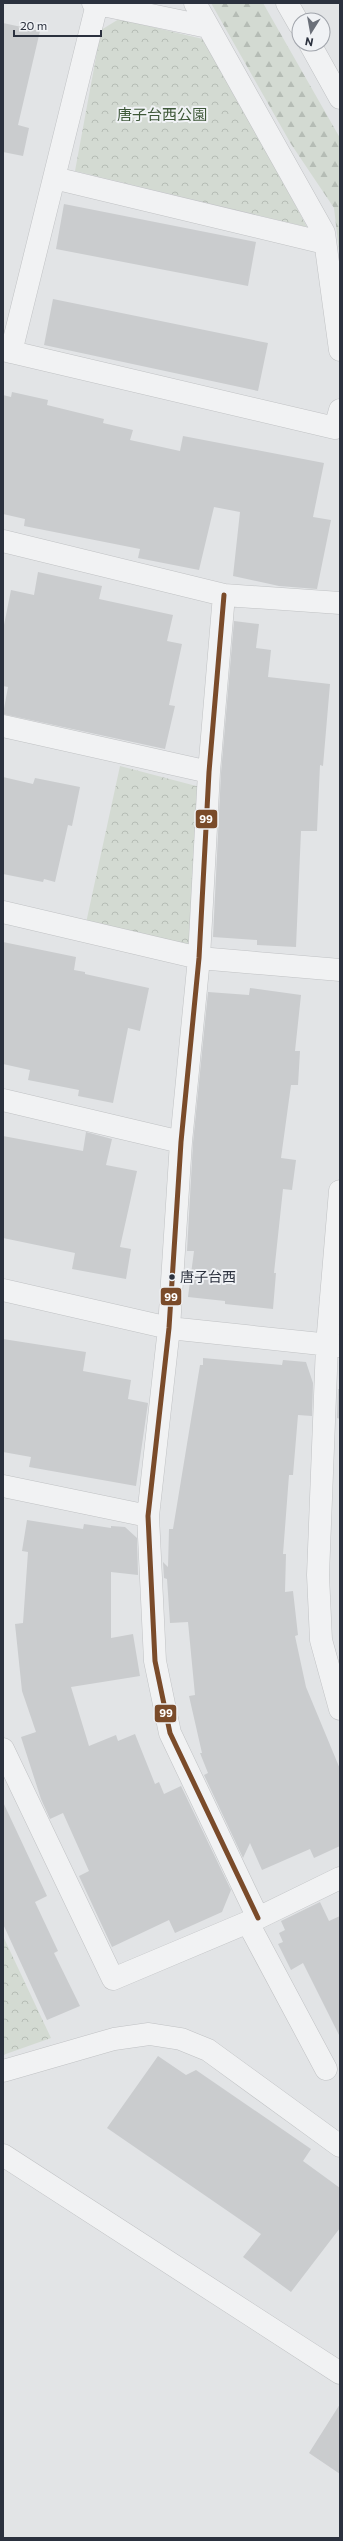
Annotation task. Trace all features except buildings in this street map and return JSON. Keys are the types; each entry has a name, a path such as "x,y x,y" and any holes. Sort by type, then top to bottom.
{"street":[{"path":"208,27 95,3 54,178 7,351 335,428 340,410"},
{"path":"194,3 324,233 340,350"},
{"path":"287,3 292,12"},
{"path":"314,52 340,98"},
{"path":"54,178 325,243"},
{"path":"3,541 224,595 340,603"},
{"path":"224,595 208,772 199,958 181,1142 169,1328 148,1516 155,1661 170,1733 253,1921 326,2069"},
{"path":"3,726 208,772"},
{"path":"3,912 199,958 340,970"},
{"path":"3,1100 181,1142"},
{"path":"340,1191 334,1346 318,1575 321,1640 340,1709"},
{"path":"3,1290 169,1328 334,1346"},
{"path":"3,1486 148,1516"},
{"path":"3,1749 113,1979 253,1921 340,1878"},
{"path":"3,2071 114,2039 149,2034 181,2039 208,2050 340,2146"},
{"path":"3,2155 340,2373"}],"green space":[{"path":"211,3 263,3 340,138 340,260 334,208 291,144"},
{"name":"唐子台西公園","path":"119,19 207,40 307,227 75,171 101,30"},
{"path":"120,766 200,787 191,947 86,923"},
{"path":"3,1936 51,2038 3,2055"}],"transit line":[{"name":"99","path":"224,595 209,772 199,958 181,1142 169,1328 148,1516 155,1661 170,1733 258,1918"}],"place":[{"name":"唐子台西","path":"172,1277"}]}
